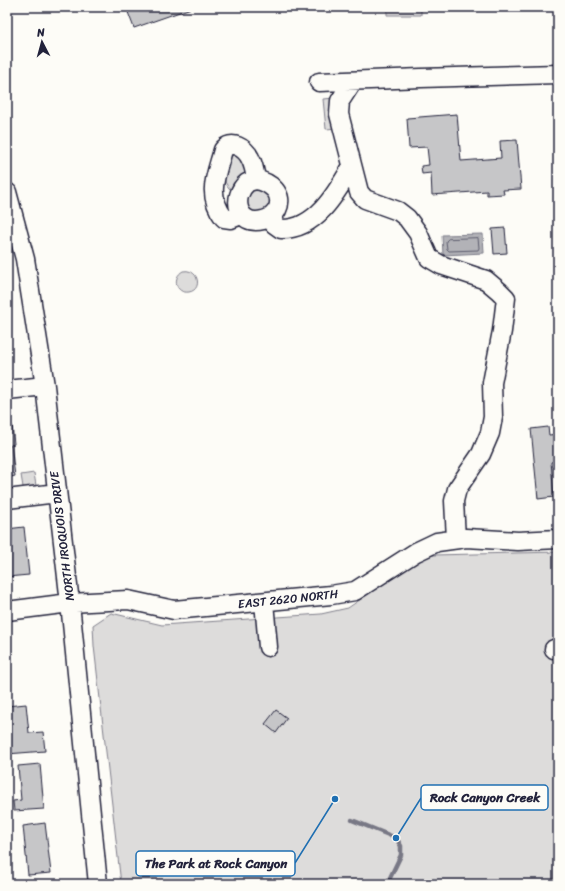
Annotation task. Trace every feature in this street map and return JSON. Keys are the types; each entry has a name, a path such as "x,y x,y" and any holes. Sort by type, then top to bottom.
{"street":[{"path":"319,82 558,74"},
{"path":"353,81 340,101 339,114 359,192 365,199 398,211 407,218 418,233 429,258 440,265 486,280 506,298 502,331 492,383 493,417 490,433 481,454 457,489 454,501 456,540"},
{"path":"241,216 231,219 224,218 219,212 214,198 213,188 223,150 226,145 231,144 237,146 250,156 256,180"},
{"path":"270,218 274,224 281,229 296,228 308,222 331,200 352,166"},
{"path":"256,180 263,181 272,186 280,198 279,206 270,218 253,222 246,220 241,216 238,206 243,188 248,182 256,180"},
{"name":"NORTH IROQUOIS DRIVE","path":"7,192 25,259 44,386 70,603 98,884"},
{"path":"7,390 44,386"},
{"path":"7,499 57,493"},
{"name":"EAST 2620 NORTH","path":"7,611 70,603 128,600 174,610 331,595 355,591 416,552 437,542 466,538 518,541 558,539"},
{"path":"264,602 268,647"}],"shaded area":[{"path":"387,7 421,7 421,15 387,15"},
{"path":"335,98 338,128 326,129 323,99"},
{"path":"232,153 239,154 250,176 233,192 225,182 223,171 224,163"},
{"path":"259,183 276,203 250,219 244,192"},
{"path":"183,271 188,271 196,276 196,287 189,292 184,292 178,288 176,281 177,277"},
{"path":"34,473 37,492 24,493 21,475"},
{"path":"558,552 558,884 121,884 94,646 93,625 111,613 162,625 321,614 348,608 417,560 434,555"}],"water":[{"path":"483,234 484,253 443,255 442,235"}],"building":[{"path":"126,7 194,7 134,28"},
{"path":"457,114 461,161 501,158 500,141 517,140 521,189 503,190 504,194 487,195 487,191 432,195 431,173 422,174 421,166 429,165 427,147 409,148 407,118"},
{"path":"505,228 507,253 494,254 492,229"},
{"path":"7,425 12,425 14,444 11,445 15,476 7,478"},
{"path":"548,427 549,435 558,434 558,461 551,462 554,497 538,499 531,429"},
{"path":"24,527 29,575 7,577 7,529"},
{"path":"26,704 29,733 43,732 45,751 7,754 7,706"},
{"path":"276,710 287,718 276,733 265,724"},
{"path":"40,764 44,809 14,811 13,801 21,800 18,766"},
{"path":"45,823 51,873 28,875 23,826"}],"waterway":[{"path":"352,820 396,838 401,846 401,855 387,884"}],"place":[{"name":"The Park at Rock Canyon","path":"335,799"},
{"name":"Rock Canyon Creek","path":"396,838"}]}
